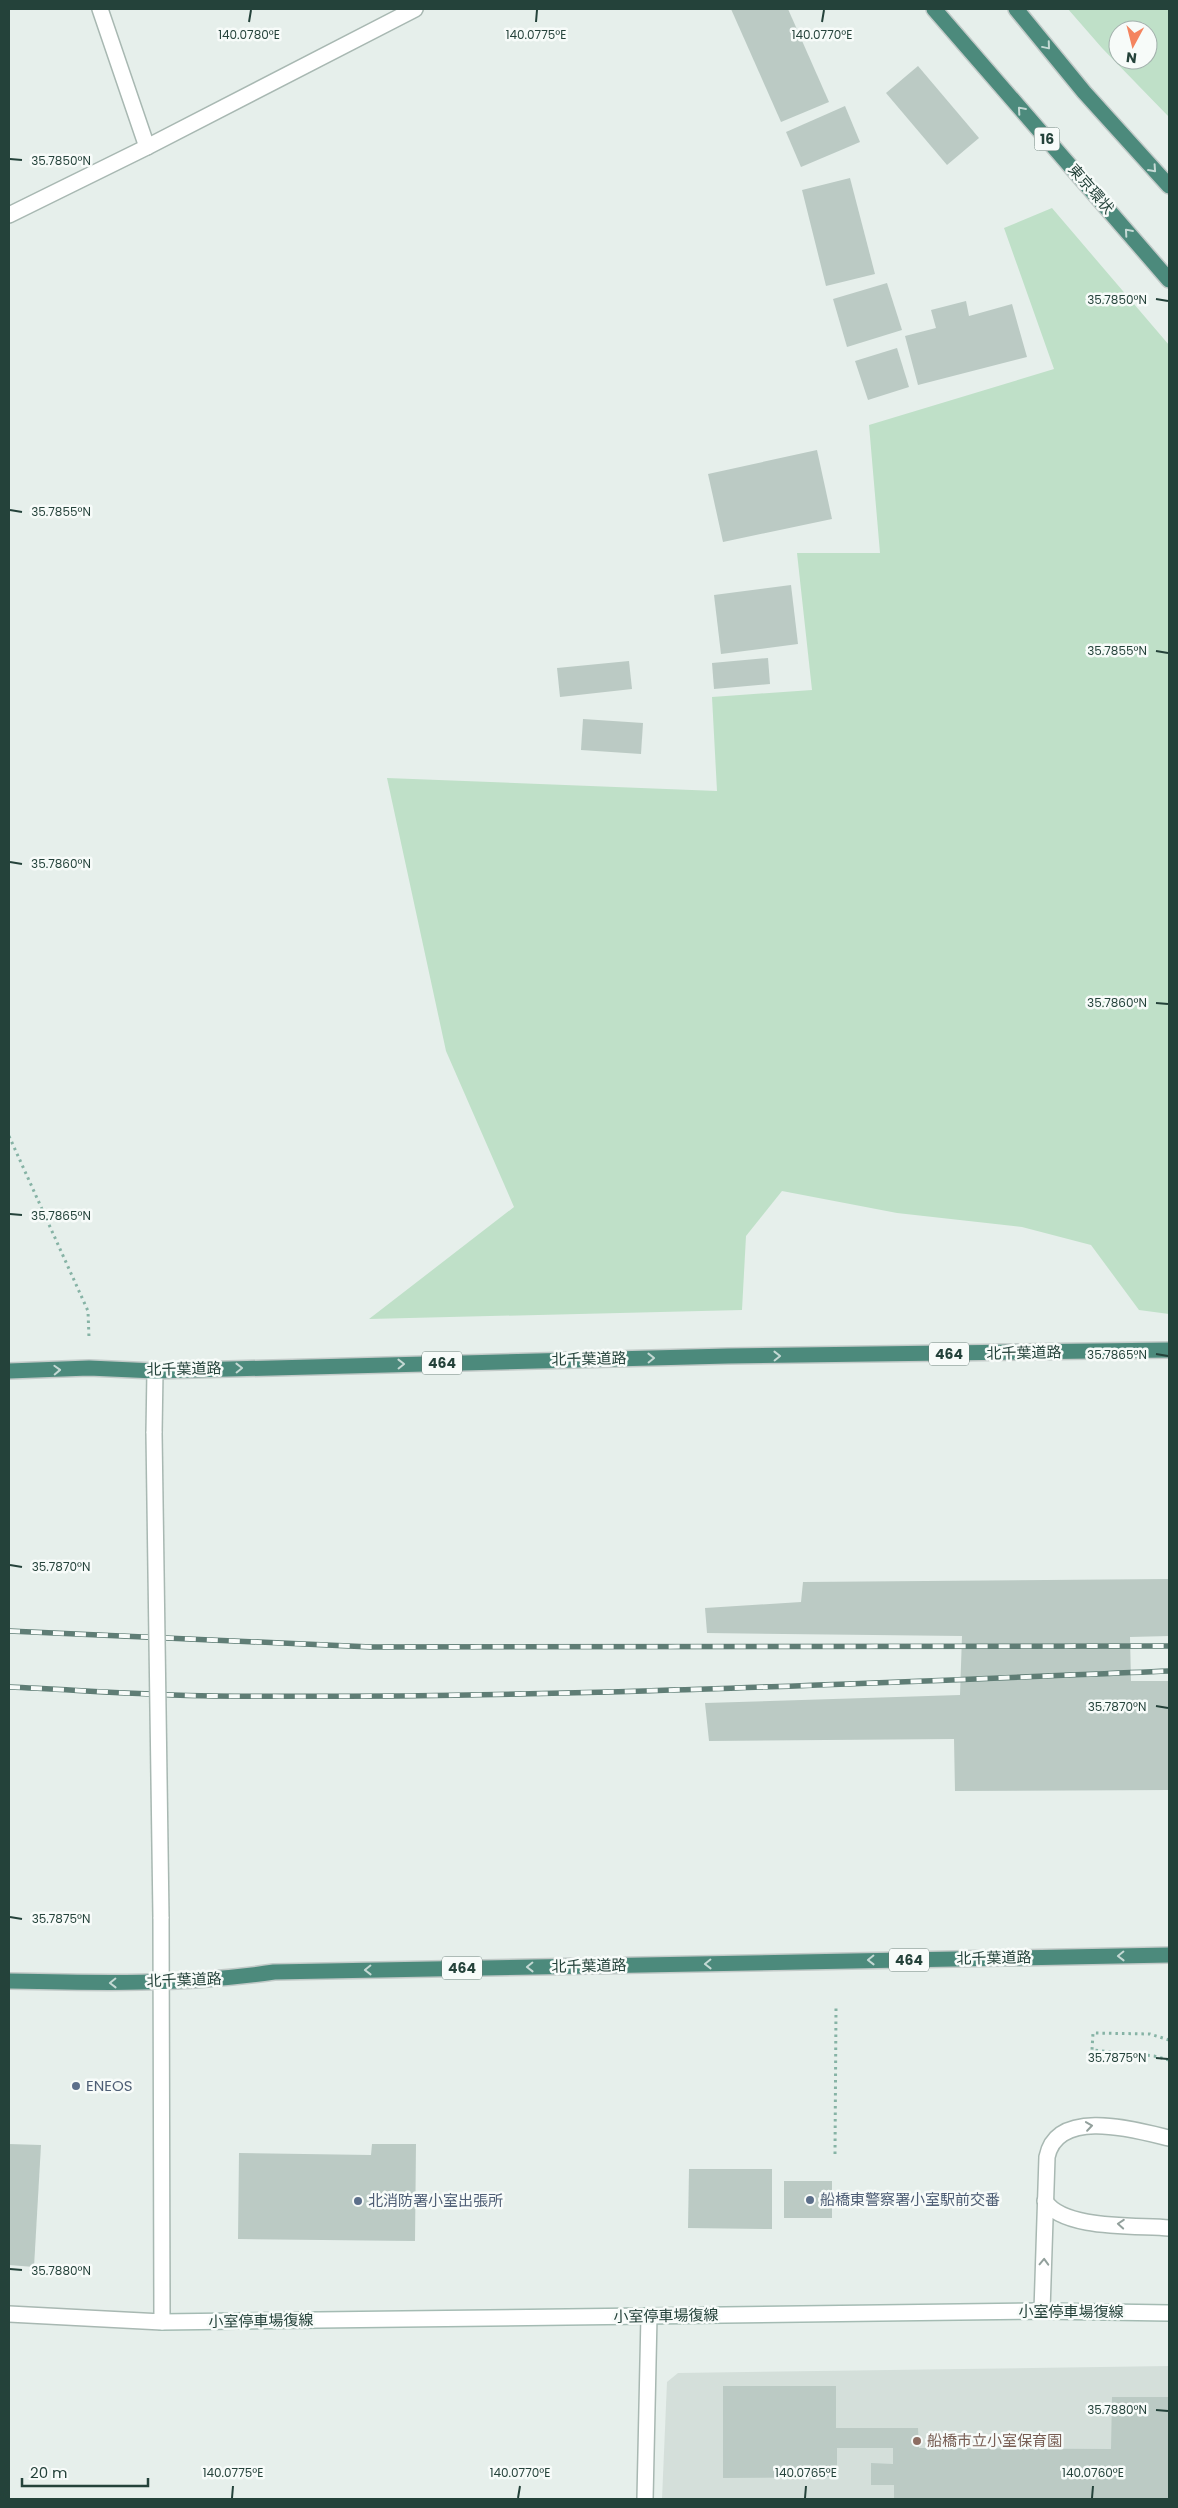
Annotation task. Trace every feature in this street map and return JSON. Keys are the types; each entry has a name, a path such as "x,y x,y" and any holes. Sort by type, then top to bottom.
{"highway":[{"name":"東京環状","path":"934,9 1169,280"},
{"path":"1016,9 1084,92 1169,186"},
{"name":"北千葉道路","path":"9,1370 89,1368 155,1371 718,1356 1169,1350"},
{"name":"北千葉道路","path":"9,1981 162,1982 236,1978 274,1972 1169,1955"}],"street":[{"path":"100,9 147,147"},
{"path":"9,215 147,147 414,9"},
{"path":"155,1371 154,1433 162,1982 162,2322"},
{"path":"1042,2311 1049,2150 1054,2140 1069,2130 1096,2125 1169,2138"},
{"path":"1046,2201 1050,2209 1076,2220 1169,2228"},
{"name":"小室停車場復線","path":"9,2314 162,2322 1042,2311 1169,2313"},
{"path":"645,2499 649,2316"}],"path":[{"path":"9,1136 88,1311 89,1368"},
{"path":"835,2154 836,2008"},
{"path":"1169,2040 1150,2034 1093,2033 1092,2050 1154,2056 1169,2060"}],"shaded area":[{"name":"船橋市立小室保育園","path":"1169,2366 1169,2499 662,2499 667,2382 678,2373"}],"green space":[{"path":"1068,9 1169,9 1169,117 1123,70 1158,70 1158,20 1108,20 1108,54"},
{"path":"1052,208 1169,345 1169,1314 1139,1310 1091,1245 1022,1227 897,1213 782,1191 746,1236 742,1310 369,1319 514,1207 446,1051 387,778 717,791 712,697 812,690 797,553 880,553 869,425 1054,369 1004,228"}],"building":[{"path":"731,9 788,9 829,102 781,122"},
{"path":"918,66 979,138 947,165 886,93"},
{"path":"845,106 860,142 801,167 786,132"},
{"path":"850,178 875,274 826,286 802,190"},
{"path":"887,283 902,330 847,347 833,299"},
{"path":"966,301 969,316 1012,304 1027,357 918,385 905,336 936,328 931,310"},
{"path":"897,348 909,387 868,400 855,361"},
{"path":"817,450 832,519 723,542 708,474"},
{"path":"791,585 798,644 721,654 714,595"},
{"path":"768,658 770,684 714,689 712,663"},
{"path":"629,661 632,689 560,697 557,668"},
{"path":"583,719 643,723 641,754 581,750"},
{"path":"1169,1579 1169,1636 1130,1637 1131,1681 1169,1681 1169,1790 955,1791 954,1739 709,1741 705,1703 960,1695 962,1636 707,1633 705,1608 801,1602 803,1582"},
{"path":"9,2144 41,2145 34,2267 9,2265"},
{"path":"372,2144 416,2144 415,2241 238,2239 239,2153 371,2155"},
{"path":"689,2169 772,2169 772,2229 688,2228"},
{"path":"784,2181 832,2181 832,2218 784,2218"},
{"path":"723,2386 836,2386 836,2428 918,2428 919,2448 1111,2449 1112,2397 1169,2397 1169,2499 894,2499 894,2485 871,2485 871,2463 893,2464 893,2448 837,2448 837,2477 723,2478"}],"railway":[{"path":"9,1631 371,1647 1169,1646"},
{"path":"9,1687 213,1696 452,1695 691,1690 1169,1671"}],"place":[{"name":"ENEOS","path":"76,2086"},
{"name":"船橋東警察署小室駅前交番","path":"810,2200"},
{"name":"北消防署小室出張所","path":"358,2201"},
{"name":"船橋市立小室保育園","path":"917,2441"}]}
